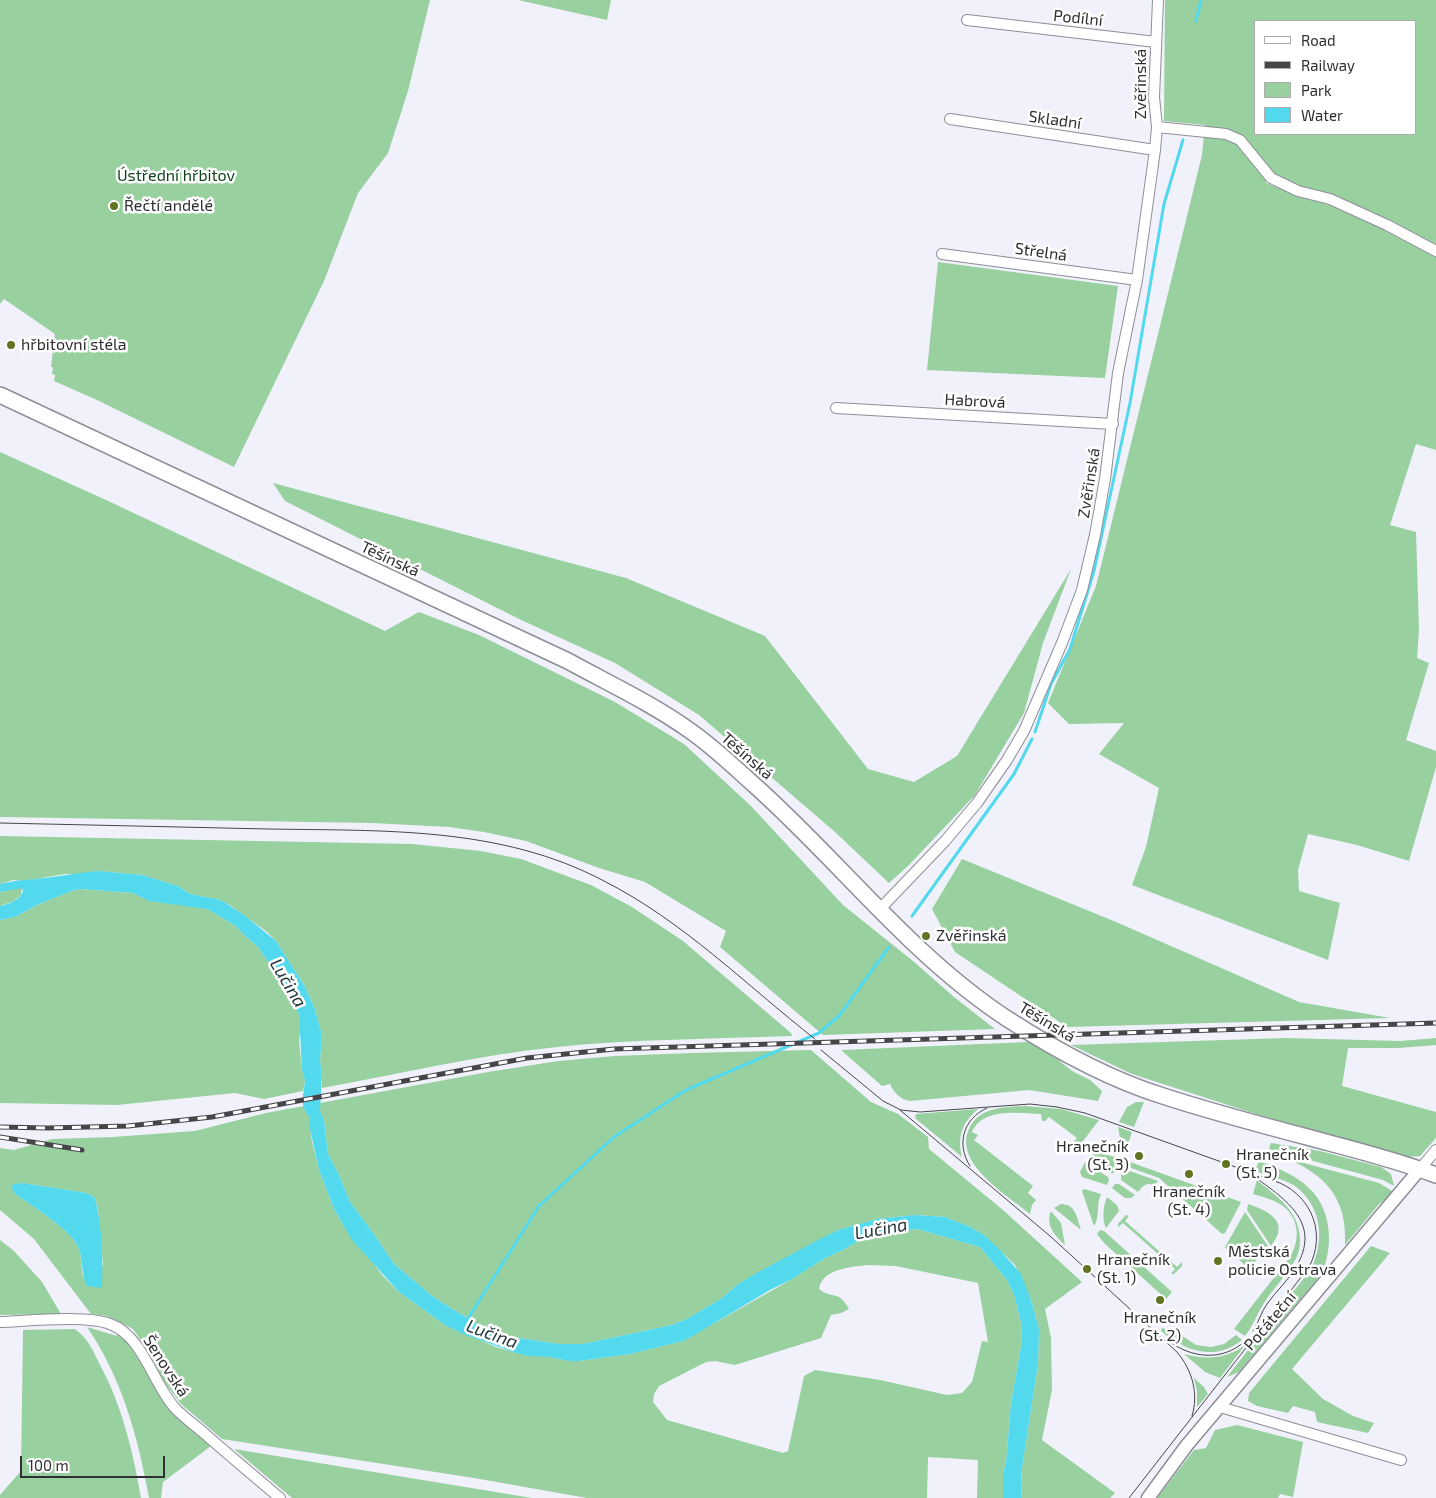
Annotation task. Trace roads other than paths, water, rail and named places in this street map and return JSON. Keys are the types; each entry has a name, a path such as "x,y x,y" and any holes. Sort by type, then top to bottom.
{"main road":[{"name":"Těšínská","path":"0,395 568,661 690,730 754,784 880,909 960,984 1004,1016 1054,1048 1161,1096 1436,1175"}],"street":[{"name":"Zvěřinská","path":"880,909 945,841 977,803 1007,760 1024,731 1082,590 1096,534 1113,424 1118,373 1137,280 1155,150 1157,127 1154,97 1158,0"},
{"name":"Podílní","path":"967,20 1156,42"},
{"name":"Skladní","path":"950,119 1155,150"},
{"path":"1157,127 1226,134 1240,140 1272,178 1298,191 1330,199 1388,225 1436,251"},
{"name":"Střelná","path":"942,254 1137,280"},
{"name":"Habrová","path":"836,408 1113,424"},
{"path":"1420,1169 1436,1150"},
{"name":"Počáteční","path":"1148,1498 1187,1445 1420,1169"},
{"name":"Šenovská","path":"0,1322 80,1320 100,1322 118,1328 129,1337 143,1356 154,1378 174,1408 280,1498"},
{"path":"1220,1407 1401,1460"}],"water":[{"name":"Lučina","path":"99,871 142,875 178,886 190,894 221,900 244,915 276,941 304,985 314,1006 322,1035 320,1111 324,1120 328,1154 350,1202 394,1264 431,1295 484,1328 499,1335 559,1344 583,1344 672,1325 687,1319 722,1298 737,1285 753,1275 818,1240 838,1230 877,1219 916,1215 945,1217 984,1235 1021,1274 1039,1329 1038,1364 1022,1468 1022,1498 1003,1498 1003,1473 1006,1463 1011,1403 1021,1347 1022,1326 1014,1295 1007,1280 980,1247 917,1229 876,1235 858,1241 825,1258 683,1341 630,1354 569,1361 516,1353 463,1334 445,1325 399,1292 352,1240 334,1209 319,1170 310,1129 310,1118 303,1105 305,1081 302,1070 299,1014 282,980 258,947 236,926 207,909 149,901 133,893 81,889 39,904 15,917 0,920 0,906 17,899 23,891 22,888 0,892 0,884"},
{"path":"22,1183 87,1193 95,1198 102,1242 102,1288 87,1286 78,1248 72,1237 48,1217 15,1194 11,1187 14,1184"}],"waterway":[{"path":"1196,21 1201,0"},
{"path":"1035,732 1051,684 1070,649 1094,571 1130,403 1164,204 1183,140"},
{"path":"912,916 1014,774 1032,739"},
{"name":"Lučina","path":"467,1320 539,1206 614,1137 686,1090 819,1033 839,1016 889,947"}],"tram line":[{"path":"0,823 397,832 440,835 524,850 564,863 604,881 661,915 687,934 815,1039"},
{"path":"821,1050 883,1101 901,1110 920,1112 1030,1104 1085,1113 1280,1183 1301,1198 1308,1208 1316,1230 1314,1255 1309,1267 1129,1498"},
{"path":"970,1166 963,1149 964,1133 972,1119 987,1108"},
{"path":"900,1110 1050,1236 1177,1352 1187,1366 1193,1382 1195,1399 1192,1416"},
{"path":"1253,1331 1265,1307 1296,1267 1303,1252 1305,1239 1303,1227 1298,1216 1281,1197 1259,1180"},
{"path":"1173,1344 1192,1353 1212,1355 1222,1354 1231,1350 1248,1338"}],"railway":[{"path":"0,1127 128,1126 212,1117 527,1058 614,1049 1436,1023"},
{"path":"0,1137 82,1150"}],"place":[{"name":"Řečtí andělé","path":"114,206"},
{"name":"hřbitovní stéla","path":"11,345"},
{"name":"Zvěřinská","path":"926,936"},
{"name":"Hranečník (St. 3)","path":"1139,1156"},
{"name":"Hranečník (St. 5)","path":"1226,1164"},
{"name":"Hranečník (St. 4)","path":"1189,1174"},
{"name":"Městská policie Ostrava","path":"1218,1261"},
{"name":"Hranečník (St. 1)","path":"1087,1269"},
{"name":"Hranečník (St. 2)","path":"1160,1300"}],"park label":[{"name":"Ústřední hřbitov","path":"176,176"}]}
